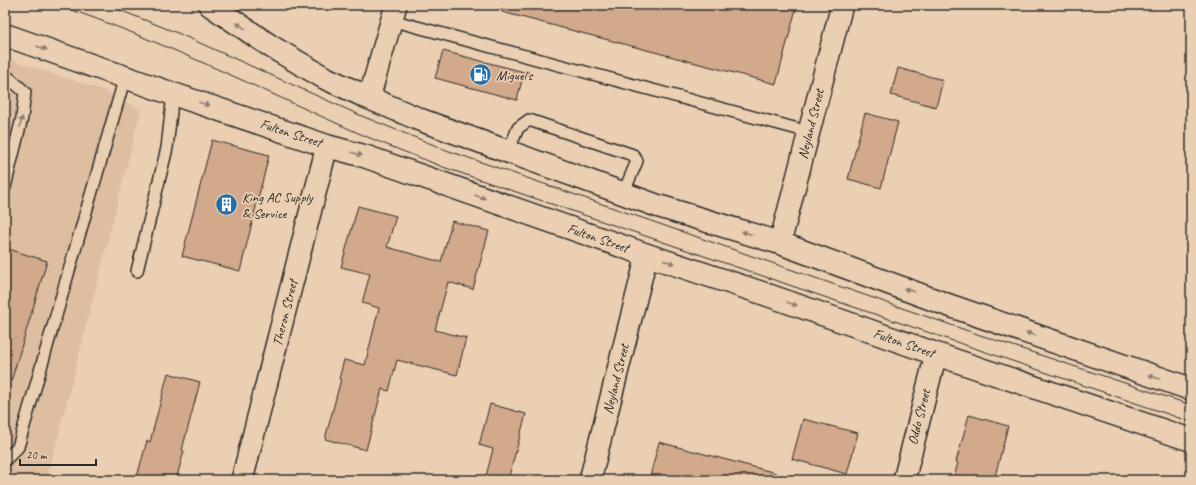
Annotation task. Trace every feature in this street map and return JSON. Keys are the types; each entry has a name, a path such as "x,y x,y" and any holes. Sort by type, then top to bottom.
{"main road":[{"path":"210,5 272,47 325,78 421,120 658,206 780,243 1191,390"},
{"name":"Fulton Street","path":"5,35 173,94 327,146 364,156 647,255 1191,440"}],"street":[{"name":"Neyland Street","path":"780,243 842,5"},
{"path":"369,98 393,12"},
{"name":"Theron Street","path":"242,480 327,146"},
{"name":"Neyland Street","path":"590,480 647,255"},
{"name":"Oddo Street","path":"904,480 936,354"}],"lane":[{"path":"393,12 809,132"},
{"path":"5,77 9,78 25,92 22,118 5,187"},
{"path":"5,460 18,447 125,77"},
{"path":"136,272 167,148 173,94"},
{"path":"508,152 518,128 529,120 633,155 637,161 624,194"}],"shaded area":[{"path":"5,58 103,90 141,110 47,480 5,480"}],"building":[{"path":"503,5 797,5 776,84 502,12"},
{"name":"Miguel's","path":"443,51 524,72 517,100 435,78"},
{"path":"898,68 943,80 936,107 891,95"},
{"path":"865,113 898,122 881,188 848,179"},
{"name":"King AC Supply & Service","path":"212,140 269,155 240,271 182,256"},
{"path":"358,206 396,216 387,247 441,262 452,221 489,231 473,289 448,282 435,330 466,338 457,375 397,360 389,391 382,389 366,450 325,439 341,379 339,379 344,360 365,365 379,308 362,303 370,274 341,267"},
{"path":"5,248 47,261 10,385 5,384"},
{"path":"168,373 200,382 182,450 184,451 176,480 136,480 147,441 150,442"},
{"path":"490,404 526,414 508,480 485,480 493,449 479,445"},
{"path":"969,415 1008,426 994,480 953,480 958,463 956,462"},
{"path":"803,419 858,433 847,474 792,459"},
{"path":"659,442 776,473 775,480 649,480"}],"tram line":[{"path":"58,5 134,33 367,137 443,167 1191,422"},
{"path":"107,5 180,34 364,117 449,151 977,334 1191,405"}],"place":[{"name":"Miguel's","path":"480,75"},
{"name":"King AC Supply & Service","path":"226,205"}]}
